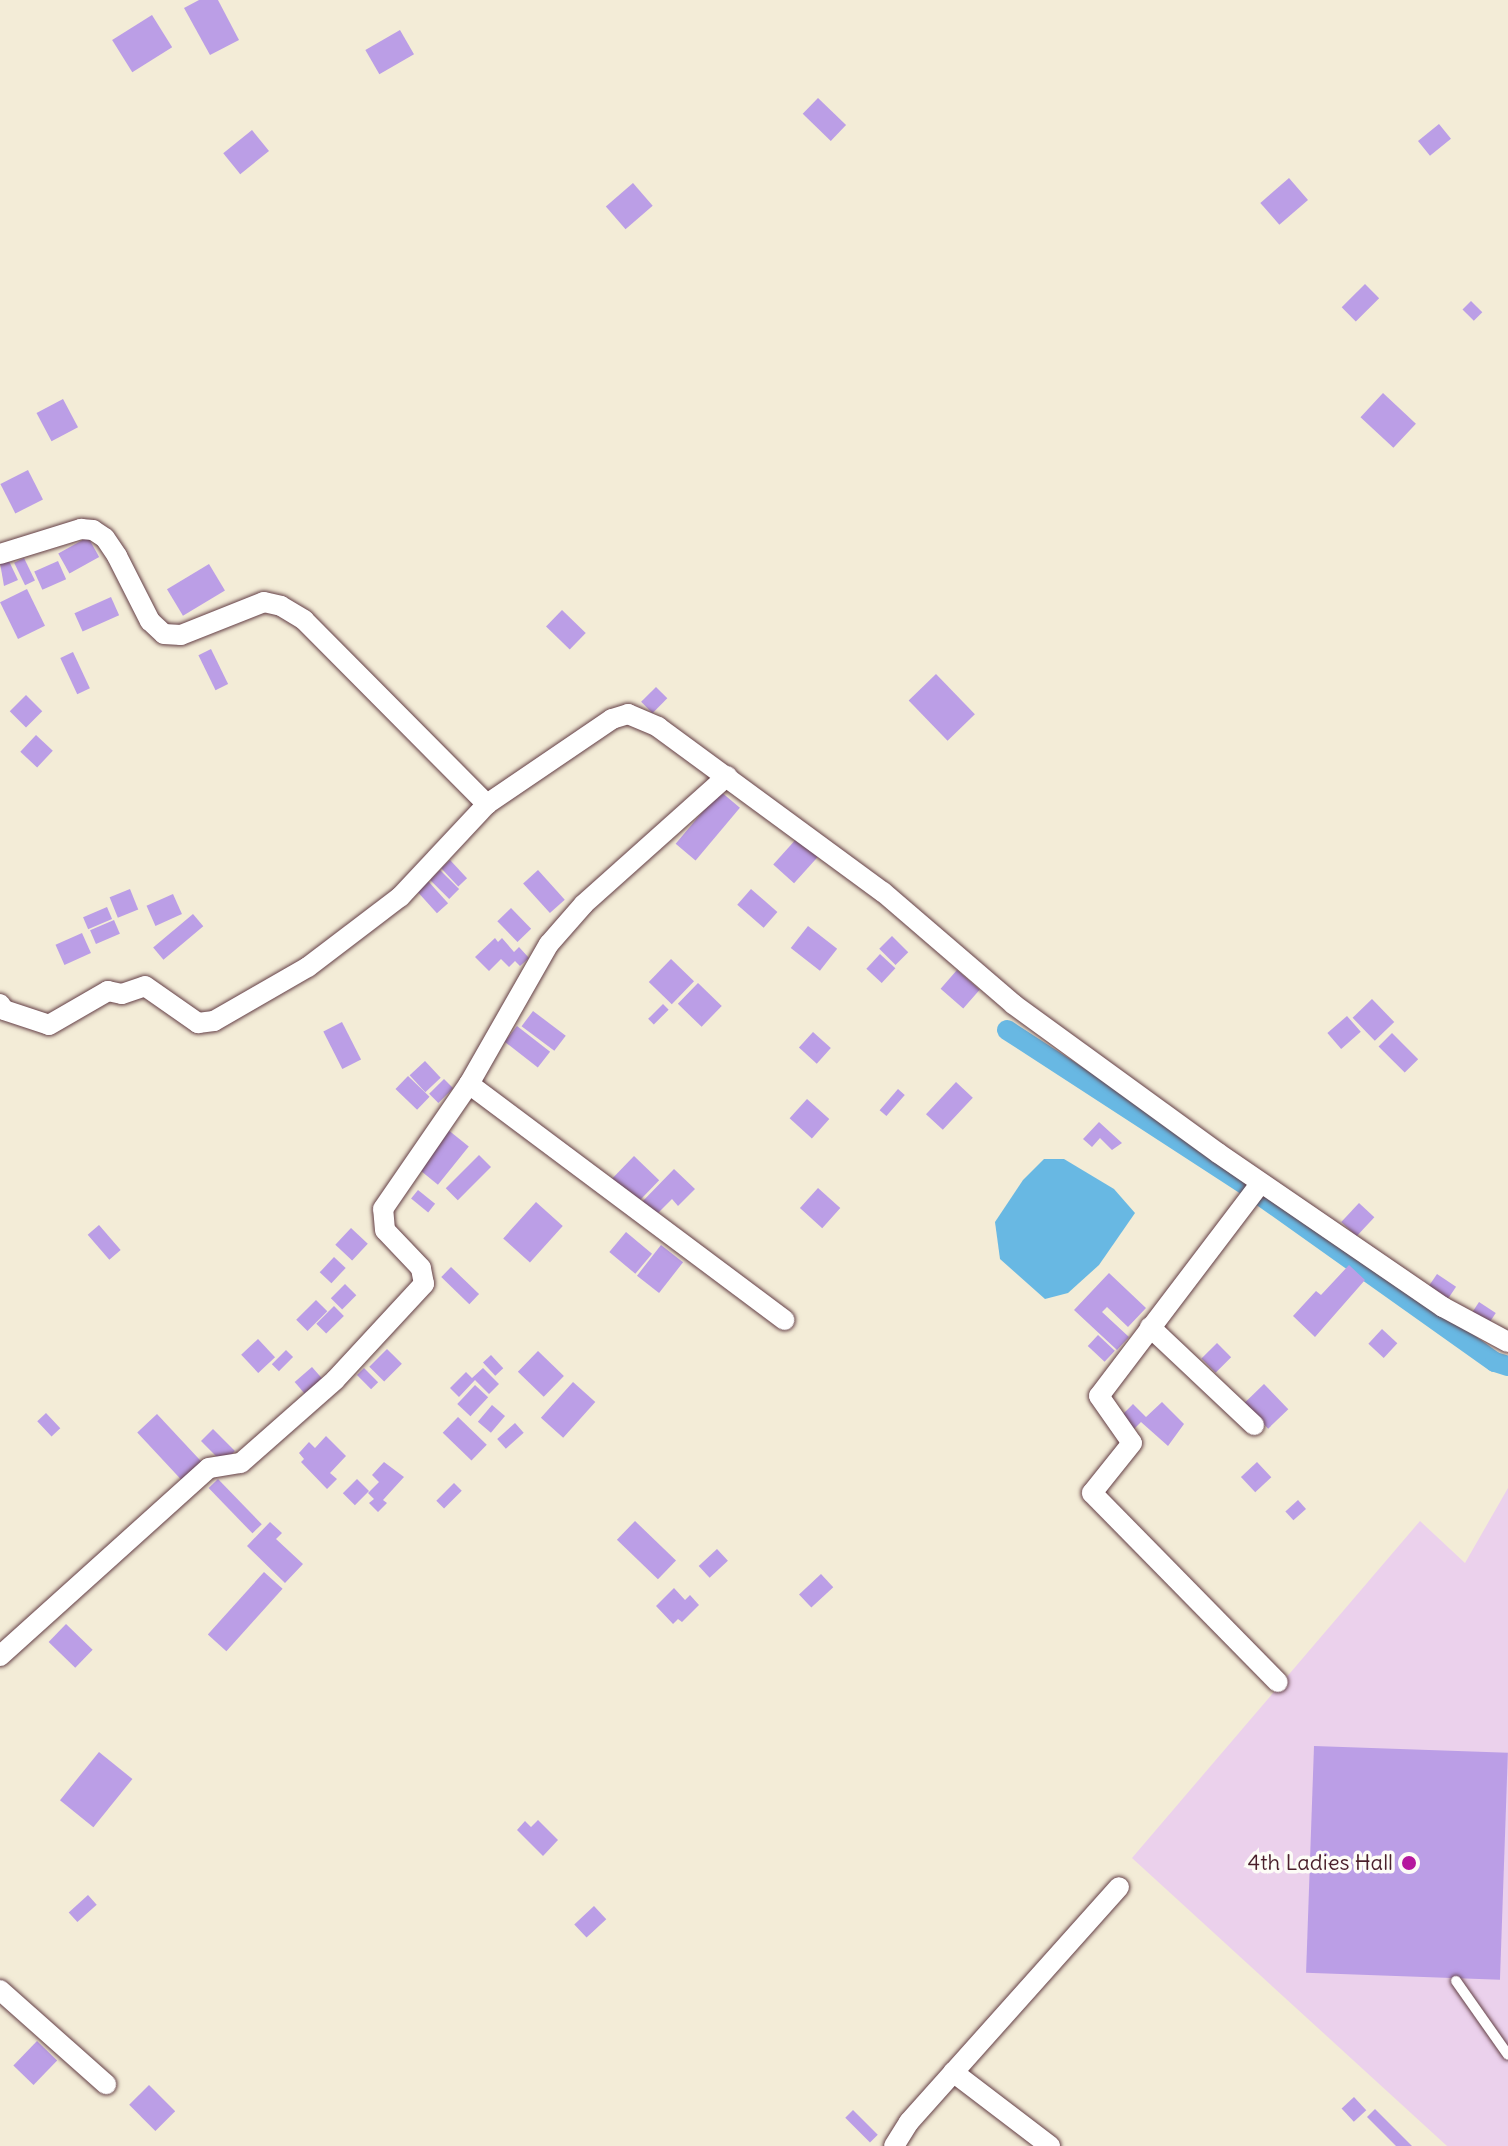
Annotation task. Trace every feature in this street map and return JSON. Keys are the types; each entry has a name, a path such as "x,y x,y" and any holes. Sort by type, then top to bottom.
{"street":[{"path":"0,554 81,529 93,530 105,538 150,621 164,634 181,635 264,602 281,606 304,620 487,804"},
{"path":"0,1004 4,1010 49,1025 108,991 122,994 145,986 198,1023 214,1021 308,967 400,897 487,804 612,719 628,714 658,727 883,892 1013,1004 1218,1153 1443,1307 1508,1342"},
{"path":"0,1656 209,1468 241,1463 335,1380 424,1284 421,1268 385,1230 383,1209 469,1084 549,944 584,904 727,776"},
{"path":"469,1084 784,1320"},
{"path":"1260,1184 1099,1396 1132,1443 1092,1493 1278,1682"},
{"path":"1150,1327 1254,1425"},
{"path":"894,2146 909,2122 1119,1887"},
{"path":"0,1990 106,2084"},
{"path":"953,2072 1050,2146"}],"lane":[{"path":"1456,1981 1508,2055"}],"shaded area":[{"path":"1508,1488 1508,2146 1447,2146 1132,1858 1420,1521 1465,1563"}],"water":[{"path":"1044,1159 1064,1159 1114,1189 1135,1213 1099,1265 1068,1293 1045,1299 1000,1259 995,1222 1023,1180"}],"building":[{"path":"199,0 218,0 239,40 210,55 184,8"},
{"path":"152,15 172,47 132,72 112,40"},
{"path":"400,30 414,54 379,74 365,50"},
{"path":"818,98 846,125 831,141 803,114"},
{"path":"1439,124 1451,139 1430,156 1418,141"},
{"path":"252,130 269,151 240,174 223,153"},
{"path":"1289,178 1308,200 1279,225 1260,203"},
{"path":"633,183 653,206 626,229 606,207"},
{"path":"1365,284 1379,298 1356,321 1342,307"},
{"path":"1471,301 1482,312 1474,321 1463,309"},
{"path":"1383,393 1416,424 1393,448 1360,417"},
{"path":"63,399 78,427 52,441 37,413"},
{"path":"28,470 43,499 15,513 0,484"},
{"path":"88,537 99,557 69,574 58,553"},
{"path":"24,558 35,580 25,585 14,563"},
{"path":"8,559 18,580 4,586 0,563"},
{"path":"58,561 66,579 42,590 34,572"},
{"path":"209,564 225,591 183,616 167,589"},
{"path":"27,589 45,626 18,639 0,602"},
{"path":"111,597 119,615 83,632 74,613"},
{"path":"562,610 586,633 570,649 546,627"},
{"path":"211,649 228,684 216,690 198,655"},
{"path":"73,652 90,688 77,694 60,658"},
{"path":"936,674 975,714 948,741 909,700"},
{"path":"656,687 667,698 652,713 641,702"},
{"path":"26,695 42,711 26,728 10,711"},
{"path":"36,735 53,751 37,768 20,752"},
{"path":"720,791 740,808 696,861 676,844"},
{"path":"798,837 819,856 794,883 773,864"},
{"path":"450,860 467,878 458,886 441,868"},
{"path":"440,870 459,889 449,899 430,880"},
{"path":"538,870 565,900 550,913 523,883"},
{"path":"428,881 448,903 437,913 417,891"},
{"path":"130,889 138,909 118,918 110,897"},
{"path":"751,889 777,912 764,928 737,905"},
{"path":"173,894 182,914 155,926 147,906"},
{"path":"107,907 112,919 88,929 83,917"},
{"path":"511,908 531,929 517,942 497,921"},
{"path":"193,914 203,926 163,960 153,947"},
{"path":"114,920 120,934 96,944 90,930"},
{"path":"808,926 837,949 820,971 791,948"},
{"path":"82,933 91,953 64,965 56,945"},
{"path":"892,936 908,952 896,965 879,949"},
{"path":"495,938 498,942 502,938 514,952 519,947 529,958 520,966 515,961 509,967 501,959 489,971 475,957"},
{"path":"880,954 895,968 882,983 866,969"},
{"path":"671,959 694,981 672,1004 649,982"},
{"path":"957,970 980,990 963,1009 941,989"},
{"path":"698,983 722,1006 702,1027 678,1004"},
{"path":"1372,999 1394,1022 1375,1041 1353,1018"},
{"path":"663,1004 669,1010 654,1025 648,1019"},
{"path":"533,1011 566,1036 554,1051 522,1026"},
{"path":"1347,1016 1361,1032 1341,1049 1327,1033"},
{"path":"342,1022 361,1059 342,1069 323,1032"},
{"path":"517,1026 550,1052 538,1068 505,1042"},
{"path":"813,1032 831,1048 817,1064 799,1048"},
{"path":"1392,1033 1418,1059 1405,1073 1379,1046"},
{"path":"425,1061 441,1078 425,1092 410,1075"},
{"path":"408,1076 430,1097 417,1110 395,1089"},
{"path":"444,1079 453,1088 438,1103 429,1094"},
{"path":"956,1082 973,1098 943,1130 926,1114"},
{"path":"898,1089 905,1095 886,1116 880,1110"},
{"path":"807,1099 829,1119 812,1138 790,1118"},
{"path":"1099,1122 1122,1143 1112,1150 1100,1138 1092,1147 1083,1139"},
{"path":"447,1129 469,1147 438,1185 416,1167"},
{"path":"479,1155 491,1167 458,1200 446,1188"},
{"path":"634,1156 659,1180 636,1204 611,1180"},
{"path":"674,1169 695,1189 678,1206 672,1199 654,1217 640,1204"},
{"path":"818,1188 840,1208 822,1228 800,1208"},
{"path":"418,1190 435,1204 428,1212 411,1199"},
{"path":"536,1202 563,1226 530,1263 503,1238"},
{"path":"1359,1203 1374,1217 1357,1236 1341,1222"},
{"path":"99,1225 121,1250 109,1260 88,1235"},
{"path":"351,1228 368,1244 352,1261 335,1245"},
{"path":"626,1232 652,1254 635,1274 609,1252"},
{"path":"661,1245 683,1262 659,1293 637,1276"},
{"path":"334,1257 346,1268 331,1283 320,1272"},
{"path":"1349,1265 1365,1280 1315,1337 1293,1316 1316,1291 1321,1295"},
{"path":"451,1267 479,1294 469,1304 441,1277"},
{"path":"1109,1273 1146,1308 1128,1327 1107,1307 1102,1312 1129,1337 1117,1350 1074,1310"},
{"path":"1437,1274 1456,1287 1447,1301 1427,1288"},
{"path":"345,1284 356,1295 342,1309 331,1298"},
{"path":"316,1300 327,1311 308,1331 296,1320"},
{"path":"1479,1302 1496,1313 1489,1323 1472,1312"},
{"path":"334,1306 344,1316 326,1334 316,1324"},
{"path":"1382,1329 1397,1343 1384,1358 1368,1344"},
{"path":"1098,1335 1115,1351 1105,1362 1088,1346"},
{"path":"258,1339 275,1357 258,1373 241,1355"},
{"path":"1217,1343 1231,1357 1216,1373 1201,1359"},
{"path":"387,1349 402,1364 384,1382 369,1367"},
{"path":"286,1350 293,1357 279,1371 272,1364"},
{"path":"538,1351 564,1376 544,1397 518,1372"},
{"path":"491,1355 503,1368 495,1376 483,1363"},
{"path":"312,1367 326,1383 308,1398 295,1382"},
{"path":"364,1368 378,1382 371,1389 357,1375"},
{"path":"483,1368 499,1384 489,1394 475,1380 459,1397 450,1388 466,1372 472,1378"},
{"path":"573,1382 595,1402 563,1438 541,1418"},
{"path":"1264,1384 1288,1409 1268,1429 1244,1403"},
{"path":"475,1385 488,1397 470,1416 457,1404"},
{"path":"1162,1402 1184,1424 1168,1446 1141,1422 1134,1429 1121,1416 1133,1404 1146,1417"},
{"path":"492,1405 505,1416 491,1433 478,1422"},
{"path":"46,1413 60,1428 52,1437 37,1421"},
{"path":"157,1414 202,1462 182,1481 137,1432"},
{"path":"458,1417 487,1445 471,1461 443,1433"},
{"path":"515,1423 524,1433 506,1449 497,1439"},
{"path":"213,1429 235,1451 223,1463 201,1441"},
{"path":"326,1436 346,1456 330,1473 337,1479 327,1489 301,1462 304,1459 299,1453 309,1442 315,1448"},
{"path":"384,1462 404,1477 383,1500 387,1503 378,1512 369,1503 374,1499 368,1493 379,1482 372,1475"},
{"path":"1257,1462 1271,1477 1255,1492 1241,1477"},
{"path":"218,1479 262,1524 252,1533 209,1488"},
{"path":"357,1479 369,1491 355,1505 343,1493"},
{"path":"454,1483 462,1491 444,1508 436,1501"},
{"path":"1298,1500 1306,1509 1293,1520 1285,1511"},
{"path":"635,1521 676,1561 658,1579 617,1540"},
{"path":"270,1522 282,1533 276,1539 303,1564 285,1583 247,1546"},
{"path":"717,1549 728,1561 710,1578 699,1566"},
{"path":"264,1572 283,1589 226,1651 208,1634"},
{"path":"821,1574 833,1587 811,1608 799,1594"},
{"path":"674,1588 685,1600 690,1595 699,1605 682,1622 678,1619 673,1624 656,1606"},
{"path":"66,1624 93,1650 75,1668 49,1642"},
{"name":"4th Ladies Hall","path":"1314,1746 1508,1753 1500,1980 1306,1973"},
{"path":"99,1752 132,1779 93,1827 60,1800"},
{"path":"538,1820 558,1840 543,1856 517,1830 525,1821 531,1827"},
{"path":"88,1895 97,1905 77,1922 69,1912"},
{"path":"594,1906 606,1919 587,1938 574,1924"},
{"path":"37,2041 57,2060 34,2085 13,2065"},
{"path":"149,2085 175,2111 155,2131 129,2105"},
{"path":"1354,2097 1366,2110 1354,2122 1342,2109"},
{"path":"1375,2109 1412,2146 1396,2146 1367,2117"},
{"path":"853,2110 878,2135 870,2143 845,2118"}],"waterway":[{"path":"1007,1030 1247,1186 1495,1362 1508,1366"}],"place":[{"name":"4th Ladies Hall","path":"1409,1863"}]}
